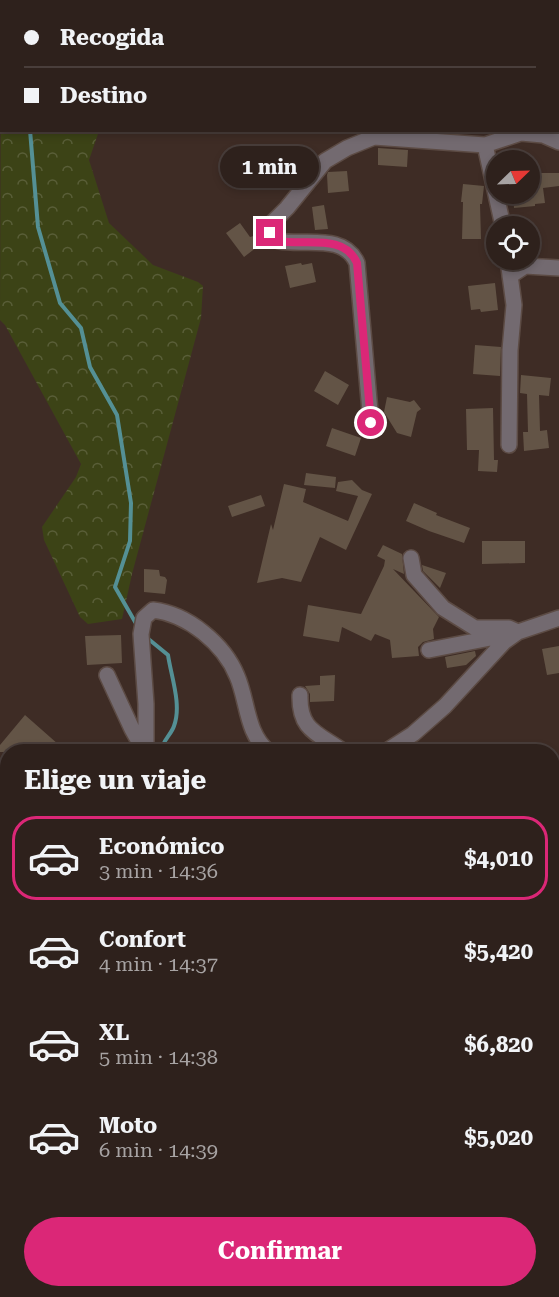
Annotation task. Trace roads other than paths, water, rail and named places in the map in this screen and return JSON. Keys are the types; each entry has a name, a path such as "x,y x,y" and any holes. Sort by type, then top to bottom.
{"street":[{"path":"371,423 357,263 353,254 346,248 320,242 279,241 270,233 271,224 325,161 372,134 485,145 521,134 543,135 559,142"},
{"path":"485,145 500,216"},
{"path":"510,276 525,266 559,268"},
{"path":"509,270 514,305 510,350 509,445"},
{"path":"411,558 414,575 442,608 475,628 508,628 518,633"},
{"path":"146,744 146,704 141,634 144,618 153,610 166,611 193,626 211,639 223,652 237,676 249,721 260,744"},
{"path":"429,651 518,633 559,618"},
{"path":"397,744 413,734 445,706 504,642 518,633"},
{"path":"107,675 141,744"},
{"path":"300,695 303,722 332,744"}],"waterway":[{"path":"30,132 38,227 60,303 81,328 90,367 117,415 131,503 130,541 115,587 138,627"},
{"path":"146,637 168,655 175,690 176,718 164,744"}]}
